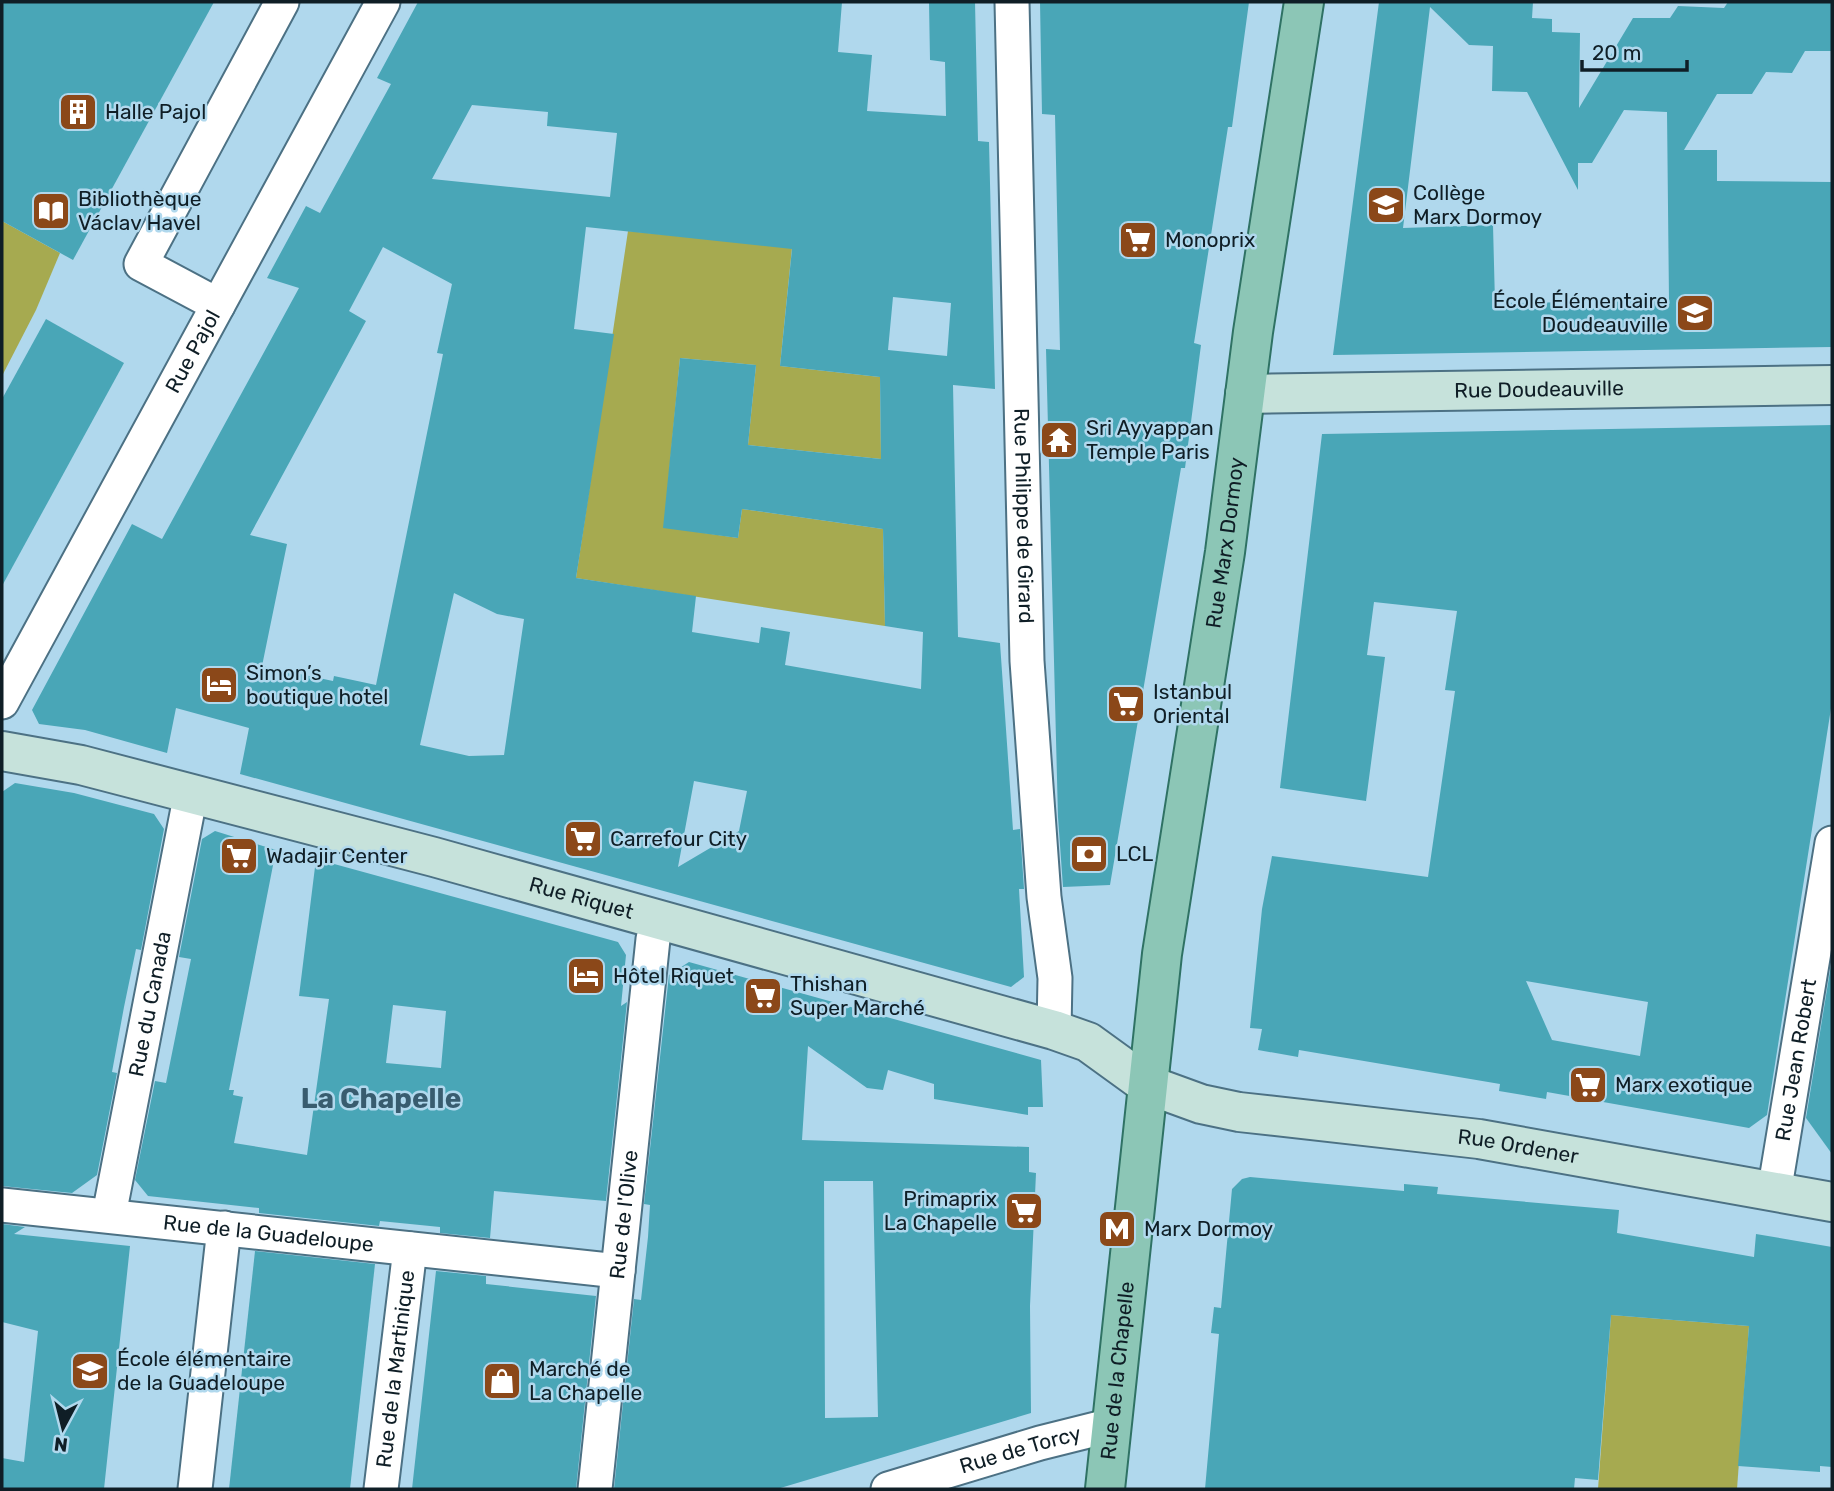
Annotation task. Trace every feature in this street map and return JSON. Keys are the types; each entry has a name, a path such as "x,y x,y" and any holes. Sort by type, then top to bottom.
{"main road":[{"name":"Rue Marx Dormoy","path":"1146,1084 1162,954 1225,552 1245,394 1304,2"},
{"name":"Rue de la Chapelle","path":"1105,1489 1146,1084"}],"street":[{"path":"218,304 141,264 282,2"},
{"name":"Rue Pajol","path":"2,702 383,2"},
{"name":"Rue Philippe de Girard","path":"1012,2 1027,661 1044,897 1055,978 1054,1030"},
{"name":"Rue Doudeauville","path":"1245,394 1832,385"},
{"name":"Rue Riquet","path":"2,751 82,765 191,793 645,914 1054,1030 1088,1042 1146,1084"},
{"name":"Rue du Canada","path":"109,1215 191,793"},
{"name":"Rue Jean Robert","path":"1774,1192 1832,843"},
{"name":"Rue de l'Olive","path":"595,1489 653,939"},
{"name":"Rue Ordener","path":"1146,1084 1201,1104 1239,1112 1479,1139 1832,1202"},
{"name":"Rue de la Guadeloupe","path":"2,1205 618,1271"},
{"path":"195,1489 224,1228"},
{"name":"Rue de la Martinique","path":"381,1489 410,1249"},
{"name":"Rue de Torcy","path":"888,1489 1112,1424"}],"green space":[{"path":"2,221 60,253 36,310 2,376"},
{"path":"628,231 792,248 780,366 880,377 881,459 748,445 756,365 680,358 664,527 738,538 742,509 883,529 885,626 576,578"},
{"path":"1611,1315 1749,1326 1737,1489 1598,1489"}],"building":[{"name":"Halle Pajol","path":"2,2 214,2 73,260 2,221"},
{"path":"418,2 842,2 838,52 872,55 867,111 946,116 945,62 930,60 929,2 975,2 978,141 989,142 995,389 953,385 958,637 1000,643 1013,830 1020,829 1024,889 1019,889 1024,977 1011,987 240,774 249,728 176,708 167,753 85,730 39,724 32,710 132,524 162,539 299,288 267,278 306,206 320,213 391,84 377,78","holes":["472,105 548,112 547,126 617,133 610,197 432,179","586,227 792,249 780,366 880,377 881,459 748,445 756,365 680,358 663,528 738,538 742,509 883,529 885,626 923,632 921,689 785,665 790,632 761,627 759,643 692,632 696,596 576,578 614,334 574,329","383,247 452,284 437,353 443,354 376,685 334,676 333,681 262,666 287,544 250,535 366,321 349,311","893,297 951,303 947,356 888,350","454,593 497,614 524,619 504,755 469,756 420,745","694,781 747,791 739,831 678,867"]},
{"path":"1040,2 1249,2 1232,127 1228,127 1194,343 1201,345 1185,468 1181,468 1110,885 1063,887 1058,817 1046,349 1060,350 1055,115 1042,114"},
{"path":"1379,2 1533,2 1532,18 1552,19 1552,32 1580,33 1579,108 1633,18 1670,18 1678,6 1724,8 1728,2 1832,2 1832,51 1805,51 1792,73 1766,72 1752,94 1717,94 1684,150 1717,150 1717,181 1832,182 1832,347 1333,355","holes":["1430,7 1469,45 1493,46 1492,91 1527,92 1578,190 1578,163 1592,163 1624,110 1667,112 1669,301 1495,303 1493,225 1403,228"]},
{"path":"46,319 124,363 2,586 2,399"},
{"path":"1832,425 1832,702 1767,1115 1749,1128 1547,1092 1546,1099 1499,1091 1500,1084 1299,1050 1298,1057 1258,1050 1262,1029 1250,1028 1262,909 1272,856 1428,877 1455,691 1445,690 1457,611 1374,602 1367,655 1385,657 1366,801 1280,788 1322,434","holes":["1526,981 1648,1002 1640,1056 1552,1040"]},
{"path":"15,783 74,793 154,814 164,829 141,950 136,949 124,1007 112,1072 117,1073 97,1175 72,1193 2,1186 2,792"},
{"path":"215,831 276,850 229,1090 234,1090 233,1095 243,1097 234,1143 307,1155 329,999 299,996 316,859 618,942 626,955 621,1006 627,1002 606,1201 494,1191 490,1238 440,1233 440,1227 380,1221 379,1226 259,1213 259,1208 148,1196 135,1180 155,1081 166,1083 191,959 179,957 202,839","holes":["393,1005 446,1011 441,1068 386,1063"]},
{"path":"1832,959 1832,1154 1806,1118"},
{"path":"689,962 1041,1060 1043,1107 1028,1107 1028,1115 934,1099 934,1084 888,1070 883,1090 867,1088 808,1046 802,1140 1029,1147 1029,1172 1036,1173 1030,1306 1031,1413 777,1489 614,1489 634,1299 641,1300 648,1237 650,1205 644,1204 669,975","holes":["824,1181 873,1181 878,1417 825,1418"]},
{"path":"1250,1177 1404,1191 1404,1184 1438,1187 1437,1194 1619,1210 1617,1233 1754,1257 1756,1234 1832,1247 1832,1467 1820,1466 1820,1472 1738,1466 1749,1326 1611,1315 1598,1480 1575,1478 1574,1489 1205,1489 1219,1334 1211,1333 1214,1307 1221,1308 1232,1189 1242,1179"},
{"name":"École élémentaire de la Guadeloupe","path":"2,1224 25,1227 14,1234 130,1246 104,1489 2,1489 2,1458 24,1462 38,1331 2,1322"},
{"path":"255,1251 375,1264 350,1489 229,1489"},
{"name":"Marché de La Chapelle","path":"436,1271 486,1276 486,1284 596,1296 576,1489 412,1489"}],"place":[{"name":"Halle Pajol","path":"78,112"},
{"name":"Collège Marx Dormoy","path":"1386,205"},
{"name":"Bibliothèque Václav Havel","path":"51,211"},
{"name":"Monoprix","path":"1138,240"},
{"name":"École Élémentaire Doudeauville","path":"1695,313"},
{"name":"Sri Ayyappan Temple Paris","path":"1059,440"},
{"name":"Simon’s boutique hotel","path":"219,685"},
{"name":"Istanbul Oriental","path":"1126,704"},
{"name":"Carrefour City","path":"583,839"},
{"name":"LCL","path":"1089,854"},
{"name":"Wadajir Center","path":"239,856"},
{"name":"Hôtel Riquet","path":"586,976"},
{"name":"Thishan Super Marché","path":"763,996"},
{"name":"Marx exotique","path":"1588,1085"},
{"name":"Primaprix La Chapelle","path":"1024,1211"},
{"name":"Marx Dormoy","path":"1117,1229"},
{"name":"École élémentaire de la Guadeloupe","path":"90,1371"},
{"name":"Marché de La Chapelle","path":"502,1381"}],"district":[{"name":"La Chapelle","path":"381,1098"}]}
